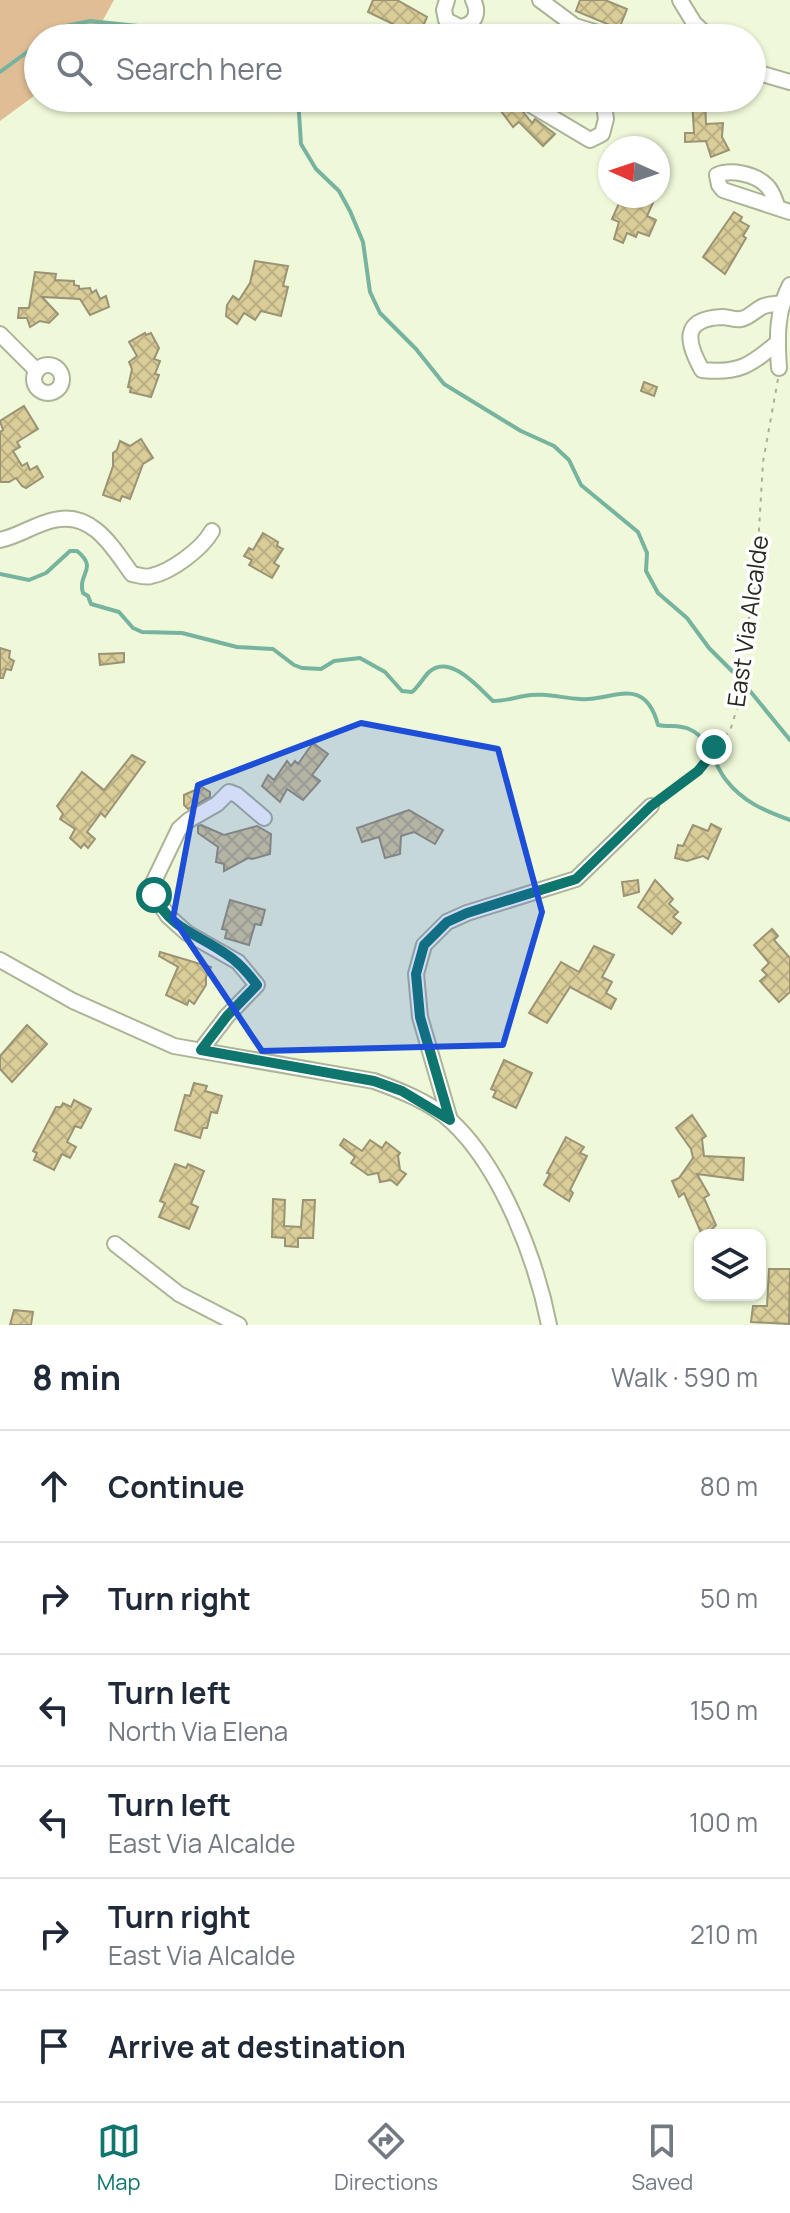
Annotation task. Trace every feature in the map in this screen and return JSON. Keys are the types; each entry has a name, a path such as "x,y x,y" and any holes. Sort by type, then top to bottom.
{"street":[{"path":"447,0 444,10 446,20 454,24"},
{"path":"470,24 476,17 477,7 473,0"},
{"path":"540,0 572,24"},
{"path":"680,0 695,24"},
{"path":"766,75 790,82"},
{"path":"543,112 590,140 602,134 605,112"},
{"path":"779,368 777,331 790,285"},
{"path":"778,342 750,365 725,373 702,370 689,336 703,319 743,319 767,304 783,303"},
{"path":"0,334 37,371"},
{"path":"0,540 56,519 86,522 100,531 132,574 153,576 205,543 212,531"},
{"path":"201,1050 227,1016 257,985 238,962 187,933 168,916 154,895 153,883 179,829 217,804 224,794 237,795 264,818"},
{"path":"450,1120 420,1017 416,974 424,945 447,922 467,913 576,879 651,806"},
{"path":"0,960 73,1001 174,1046 374,1081 402,1091 450,1120 495,1174 524,1243 545,1302 549,1325"},
{"path":"115,1244 179,1294 239,1325"}],"path":[{"name":"East Via Alcalde","path":"651,806 704,765 714,747 730,731 740,699 740,665 756,581 763,462 779,368"}],"highlighted area":[{"path":"361,723 498,749 542,912 503,1045 262,1051 173,918 198,785"}],"shaded area":[{"path":"0,0 114,0 101,24 24,24 24,103 0,121"}],"building":[{"path":"373,0 397,0 427,17 424,24 393,24 368,12"},
{"path":"580,0 605,0 627,9 621,24 607,24 576,11"},
{"path":"502,112 523,112 532,123 535,119 555,134 543,146 519,122 513,127"},
{"path":"693,112 706,112 706,124 723,123 722,137 729,150 711,157 706,141 685,142 685,133 694,133"},
{"path":"617,208 651,208 647,216 656,220 649,236 638,232 636,237 627,233 623,243 614,239 619,222 612,219"},
{"path":"734,212 742,217 740,221 749,226 743,236 746,238 725,274 703,257"},
{"path":"255,261 288,266 283,286 288,287 281,316 261,311 255,320 244,313 237,324 226,316 227,305 233,296 239,300 250,283"},
{"path":"35,272 56,274 55,280 74,281 79,289 90,288 92,293 96,290 100,299 106,296 109,307 90,315 80,299 42,297 58,314 49,323 40,321 30,327 27,318 18,318 19,308 29,308"},
{"path":"151,333 159,348 154,359 160,361 155,374 159,375 151,397 130,392 131,388 128,387 132,369 129,362 137,356 129,342"},
{"path":"644,382 657,387 654,396 641,391"},
{"path":"24,406 38,429 17,442 20,447 13,451 22,466 27,463 30,470 37,466 43,477 26,488 16,478 0,482 0,432 3,430 0,421"},
{"path":"141,439 153,458 143,464 130,499 122,496 120,501 103,495 113,466 113,453 120,441 130,446"},
{"path":"263,533 283,549 274,563 279,566 272,578 249,565 252,560 244,556 249,548 253,550"},
{"path":"0,648 10,651 9,658 14,661 3,678 0,678"},
{"path":"124,653 124,662 100,665 99,654"},
{"path":"313,743 328,754 312,775 320,781 303,800 287,789 280,802 262,786 268,775 274,780 287,761 291,766 295,761 298,764"},
{"path":"132,755 145,762 105,817 101,813 87,832 95,839 88,848 84,844 81,848 70,838 75,829 60,819 63,814 57,806 82,772 104,790"},
{"path":"202,787 210,792 210,797 188,809 184,805 184,795"},
{"path":"409,810 443,830 435,844 414,832 401,836 400,854 385,858 379,837 362,842 357,828"},
{"path":"711,824 721,829 708,859 703,856 687,861 675,858 678,845 683,846 693,825 708,831"},
{"path":"198,826 224,835 257,826 271,834 270,854 248,858 224,871 224,864 216,862 218,847 198,833"},
{"path":"638,880 639,892 624,896 622,882"},
{"path":"655,880 673,899 669,904 678,912 673,917 681,923 672,934 638,907"},
{"path":"230,900 265,910 261,925 255,924 249,945 225,938 227,930 222,929"},
{"path":"772,929 778,936 774,940 790,958 790,992 779,1002 760,981 767,975 762,970 769,963 754,945"},
{"path":"594,946 614,955 602,977 612,982 606,993 616,999 611,1009 570,987 547,1023 529,1013 561,962 579,972"},
{"path":"160,952 211,967 206,985 194,1004 189,1000 187,1005 166,995 178,967 159,956"},
{"path":"27,1025 47,1044 12,1082 0,1069 0,1056"},
{"path":"504,1060 532,1073 516,1108 493,1097 496,1091 491,1089"},
{"path":"194,1083 207,1086 205,1091 222,1096 217,1113 211,1112 207,1128 203,1128 200,1138 175,1130 185,1095 190,1096"},
{"path":"74,1100 91,1109 81,1128 75,1126 67,1142 76,1147 70,1158 62,1154 54,1170 34,1160 37,1153 33,1151 56,1107 61,1107 63,1103 71,1107"},
{"path":"692,1115 706,1136 702,1139 704,1156 744,1158 743,1180 697,1174 709,1195 704,1198 716,1225 712,1229 699,1229 684,1193 679,1197 672,1181 679,1178 693,1158 691,1149 676,1128"},
{"path":"566,1137 584,1147 580,1153 587,1156 570,1190 573,1193 569,1201 544,1185"},
{"path":"344,1139 362,1151 370,1140 382,1148 386,1142 400,1153 400,1170 406,1174 397,1185 391,1180 380,1182 378,1173 368,1175 351,1163 355,1157 340,1145"},
{"path":"175,1164 186,1168 188,1164 204,1171 191,1204 198,1207 189,1229 159,1217 165,1203 160,1201"},
{"path":"273,1199 285,1200 284,1226 301,1227 303,1200 315,1200 313,1238 298,1238 298,1247 285,1246 285,1238 272,1237"},
{"path":"769,1269 790,1269 789,1324 751,1322 753,1306 767,1306"},
{"path":"14,1310 33,1312 31,1325 10,1325"}],"waterway":[{"path":"76,24 90,21 119,24"},
{"path":"0,72 24,54"},
{"path":"299,112 301,144 316,169 339,191 363,242 370,292 380,313 416,349 444,384 521,431 554,446 569,460 581,485 638,532 647,553 646,571 658,593 687,618 709,648 741,680 790,740"},
{"path":"0,574 29,580 46,573 70,551 77,551 86,562 82,586 91,604 119,612 133,628 142,632 182,633 237,647 273,649 302,668 321,669 334,661 360,658 385,672 402,691 412,692 429,672 437,667 446,667 464,674 493,701 531,695 580,699 635,695 644,699 652,709 658,725 686,728 696,733 722,774 747,800 790,820"}],"route":[{"path":"154,895 168,916 187,933 238,962 257,985 227,1016 201,1050 374,1081 402,1091 450,1120 420,1017 416,974 424,945 447,922 467,913 576,879 651,806 698,771 714,747"}]}
